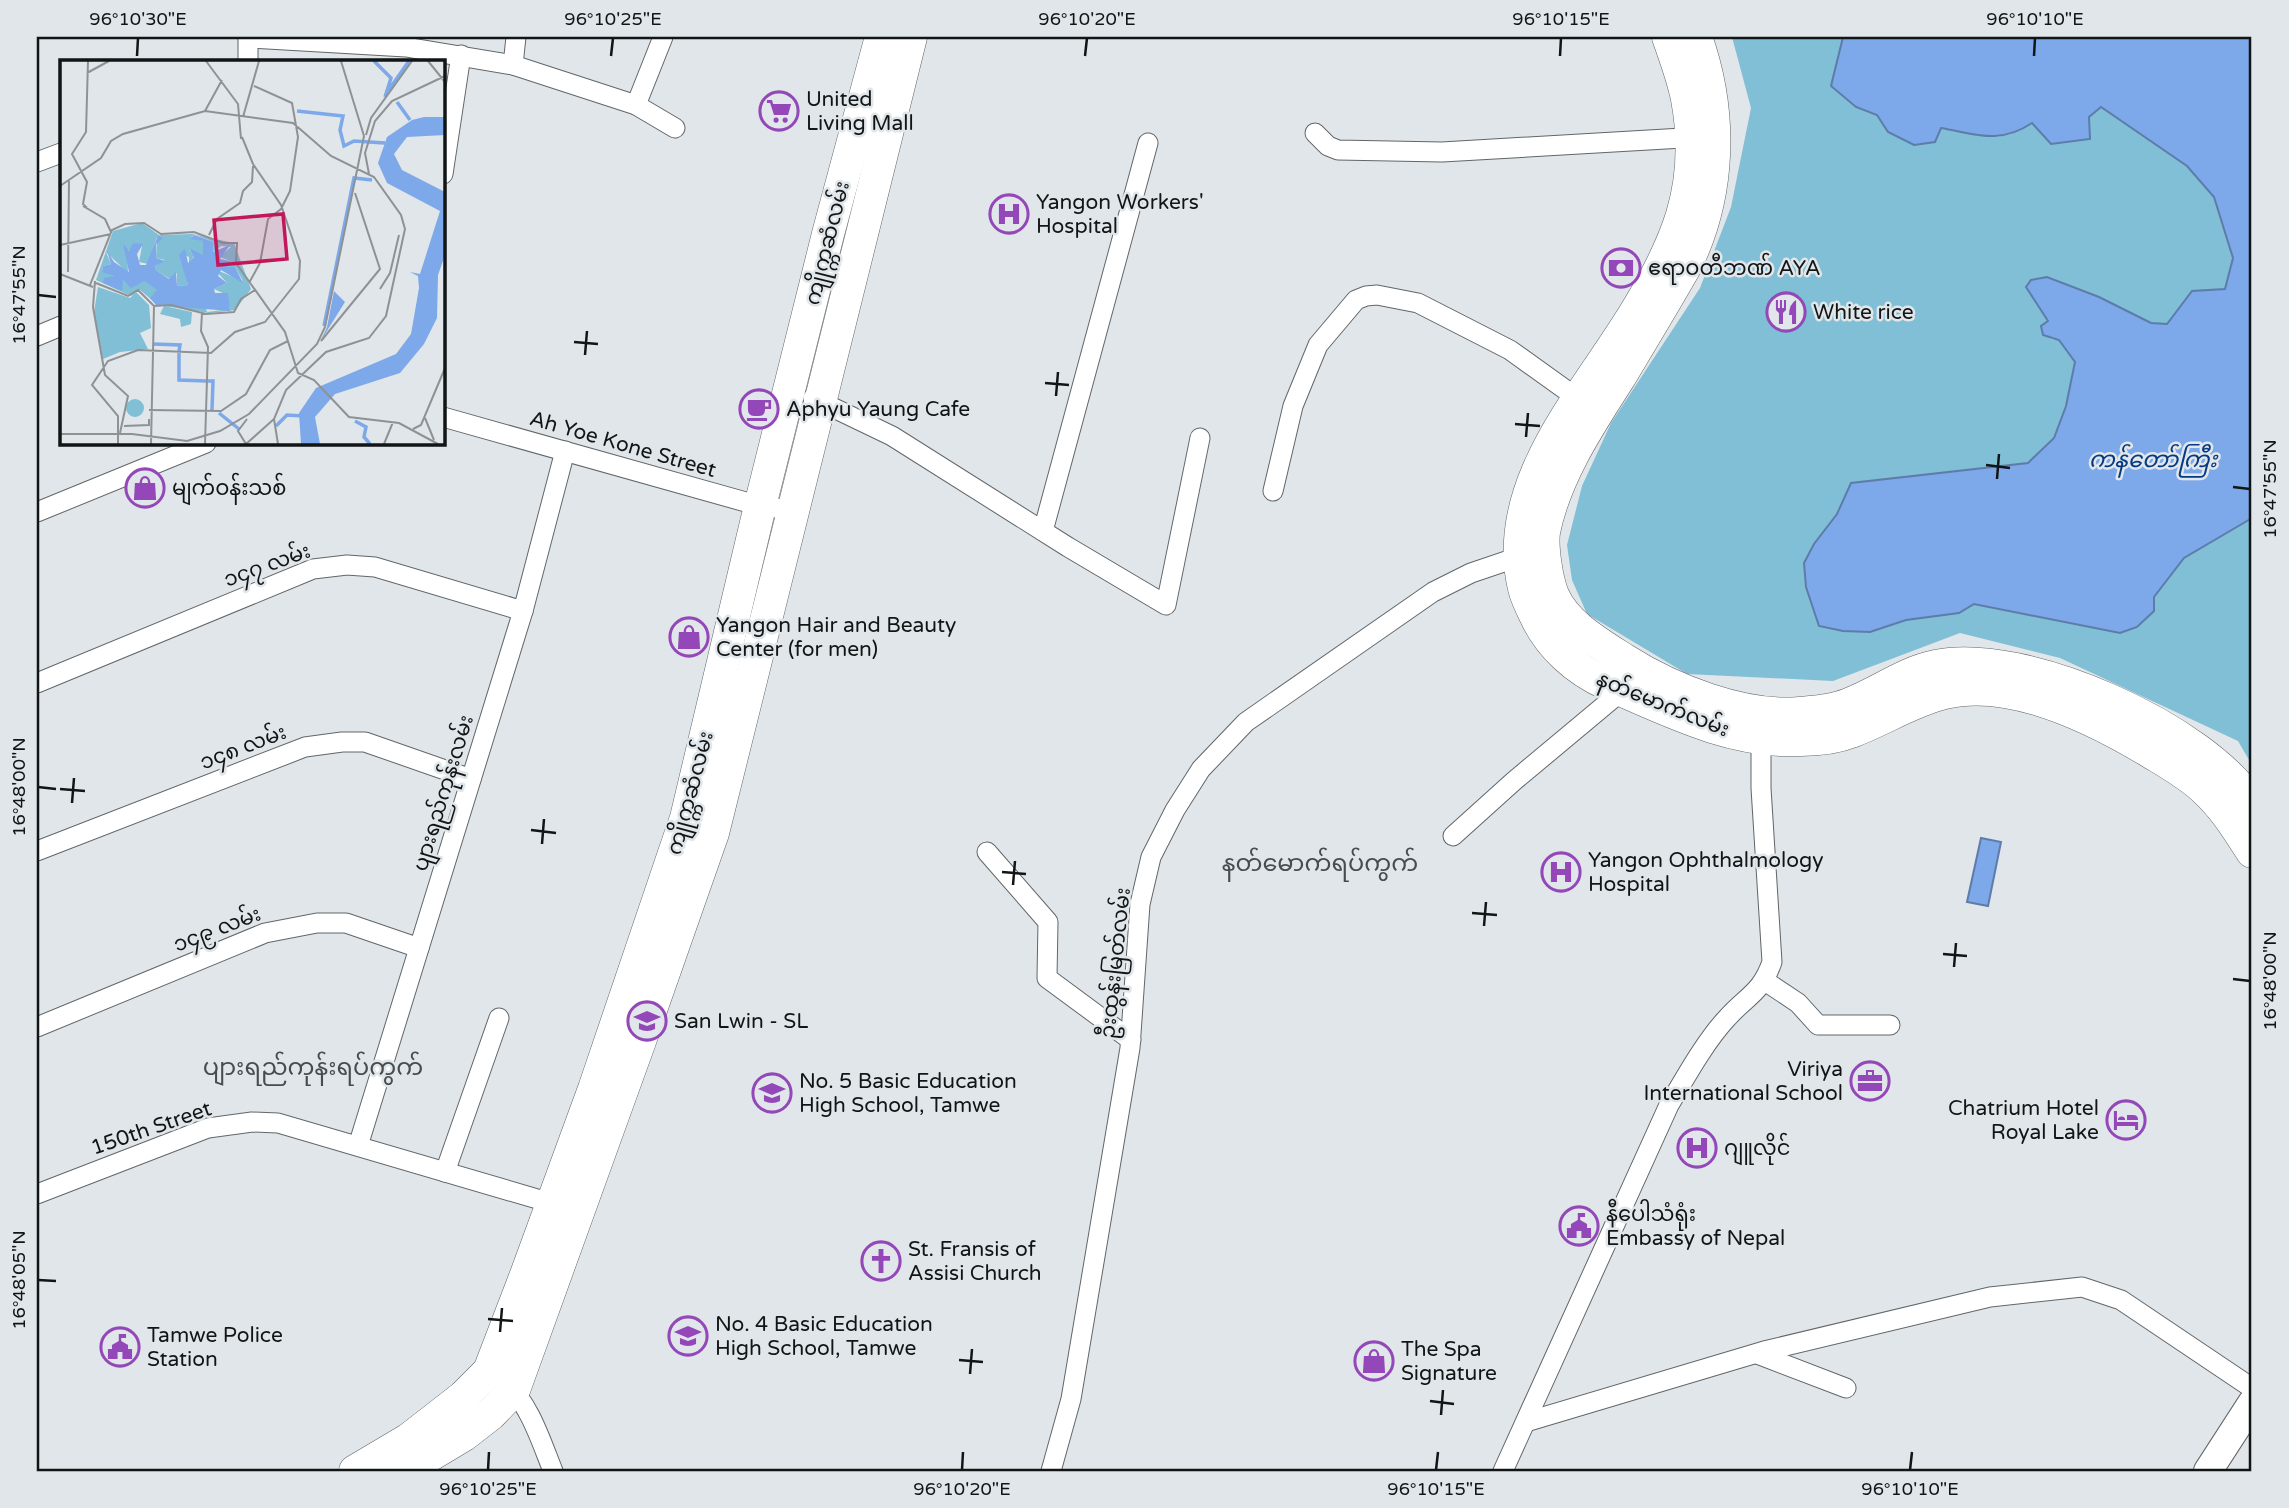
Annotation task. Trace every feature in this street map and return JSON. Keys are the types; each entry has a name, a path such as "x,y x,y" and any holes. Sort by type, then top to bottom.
{"main road":[{"name":"ကျိုက္ကဆံလမ်း","path":"355,1471 409,1439 463,1397 489,1371 527,1272 594,1089 686,818 760,506 828,234 881,37"},
{"name":"ကျိုက္ကဆံလမ်း","path":"419,1467 491,1414 514,1390 713,833 911,37"},
{"name":"နတ်မောက်လမ်း","path":"1668,37 1714,175 1698,240 1659,312 1589,425 1570,461 1532,553 1524,590 1543,631 1571,662 1588,674 1711,726 1761,726 1798,714 1840,708 1914,673 1936,666 1967,662 2009,666 2060,681 2159,724 2223,769 2244,791 2252,804"},
{"name":"နတ်မောက်လမ်း","path":"1696,37 1710,86 1703,136 1691,167 1688,189 1675,235 1643,300 1577,398 1541,465 1524,512 1532,553 1553,595 1569,619 1640,669 1730,706 1761,726 1798,741 1848,734 1942,693 1986,690 2025,696 2082,716 2122,735 2178,769 2224,809 2252,852"},
{"path":"2208,1471 2252,1403"}],"street":[{"path":"513,65 516,37"},
{"path":"636,105 663,37"},
{"path":"248,60 248,38 406,42 513,65 636,105 675,128"},
{"path":"444,167 461,55"},
{"path":"1315,133 1328,146 1338,149 1442,152 1703,136"},
{"path":"1043,531 1148,143"},
{"path":"37,162 60,153"},
{"path":"1273,491 1293,406 1318,345 1356,300 1366,296 1377,295 1418,303 1510,350 1577,398"},
{"path":"37,336 60,327"},
{"path":"789,391 821,400 892,436 1166,605 1200,438"},
{"name":"Ah Yoe Kone Street","path":"444,417 760,506 792,510"},
{"path":"37,512 204,444"},
{"name":"ပျားရည်ကုန်းလမ်း","path":"358,1146 523,611 565,451"},
{"name":"ဦးထွန်းမြတ်လမ်း","path":"1051,1471 1071,1399 1130,1040 1140,904 1151,858 1175,810 1201,769 1246,723 1433,592 1471,573 1532,553"},
{"name":"၁၄၇ လမ်း","path":"37,683 313,569 347,565 375,567 523,611"},
{"path":"1453,836 1623,690"},
{"path":"1503,1471 1669,1105 1686,1074 1727,1017 1765,981 1772,962 1761,789 1761,726"},
{"name":"၁၄၈ လမ်း","path":"37,851 304,747 365,742 471,779"},
{"path":"987,852 1048,922 1047,978 1130,1040"},
{"name":"၁၄၉ လမ်း","path":"37,1027 265,933 317,923 346,923 419,948"},
{"path":"1765,981 1798,1003 1818,1025 1890,1025"},
{"path":"445,1172 499,1018"},
{"name":"150th Street","path":"37,1194 208,1128 252,1122 278,1124 551,1203"},
{"path":"1526,1422 1757,1353 1990,1297 2082,1287 2121,1300 2252,1388"},
{"path":"1757,1353 1846,1388"},
{"path":"489,1371 514,1390 534,1424 553,1471"}],"shaded area":[{"path":"1732,37 1843,37 1832,86 1856,107 1877,114 1888,132 1936,128 1998,136 2009,135 2032,123 2090,140 2089,117 2101,106 2187,166 2214,197 2233,258 2225,289 2193,291 2167,324 2151,323 2099,297 2074,289 2026,288 2048,321 2051,339 2059,340 2075,362 2066,406 2054,438 2028,463 1851,483 1837,514 1814,544 1804,563 1806,587 1870,632 1906,620 1959,613 1974,604 2120,633 2154,597 2184,558 2252,518 2252,765 2238,741 2060,658 1960,633 1833,681 1687,674 1587,614 1572,580 1567,545 1582,486 1611,423 1700,288 1731,207 1751,108"}],"water":[{"name":"ကန်တော်ကြီး","path":"1843,37 2252,37 2252,518 2184,558 2154,597 2154,611 2137,627 2120,633 1974,604 1959,613 1906,620 1870,632 1843,631 1819,626 1806,587 1804,563 1814,544 1837,514 1851,483 2028,463 2054,438 2066,406 2075,362 2059,340 2043,335 2041,326 2048,321 2026,287 2031,280 2047,277 2099,297 2151,323 2167,324 2192,291 2225,289 2233,258 2214,197 2187,166 2101,107 2089,117 2090,139 2051,144 2032,123 2020,130 1998,136 1941,128 1935,142 1914,145 1888,132 1877,115 1856,107 1831,86"},
{"path":"1981,838 2001,842 1988,906 1967,902"}],"place":[{"name":"United Living Mall","path":"779,111"},
{"name":"Yangon Workers' Hospital","path":"1009,214"},
{"name":"ဧရာဝတီဘဏ် AYA","path":"1621,268"},
{"name":"White rice","path":"1786,312"},
{"name":"Aphyu Yaung Cafe","path":"759,409"},
{"name":"မျက်ဝန်းသစ်","path":"145,488"},
{"name":"Yangon Hair and Beauty Center (for men)","path":"689,637"},
{"name":"Yangon Ophthalmology Hospital","path":"1561,872"},
{"name":"San Lwin - SL","path":"647,1021"},
{"name":"Viriya International School","path":"1870,1081"},
{"name":"No. 5 Basic Education High School, Tamwe","path":"772,1093"},
{"name":"Chatrium Hotel Royal Lake","path":"2126,1120"},
{"name":"ဂျူလိုင်","path":"1697,1148"},
{"name":"နီပေါသံရုံး Embassy of Nepal","path":"1579,1226"},
{"name":"St. Fransis of Assisi Church","path":"881,1261"},
{"name":"No. 4 Basic Education High School, Tamwe","path":"688,1336"},
{"name":"Tamwe Police Station","path":"120,1347"},
{"name":"The Spa Signature","path":"1374,1361"}],"district":[{"name":"နတ်မောက်ရပ်ကွက်","path":"1320,863"},
{"name":"ပျားရည်ကုန်းရပ်ကွက်","path":"313,1067"}]}
